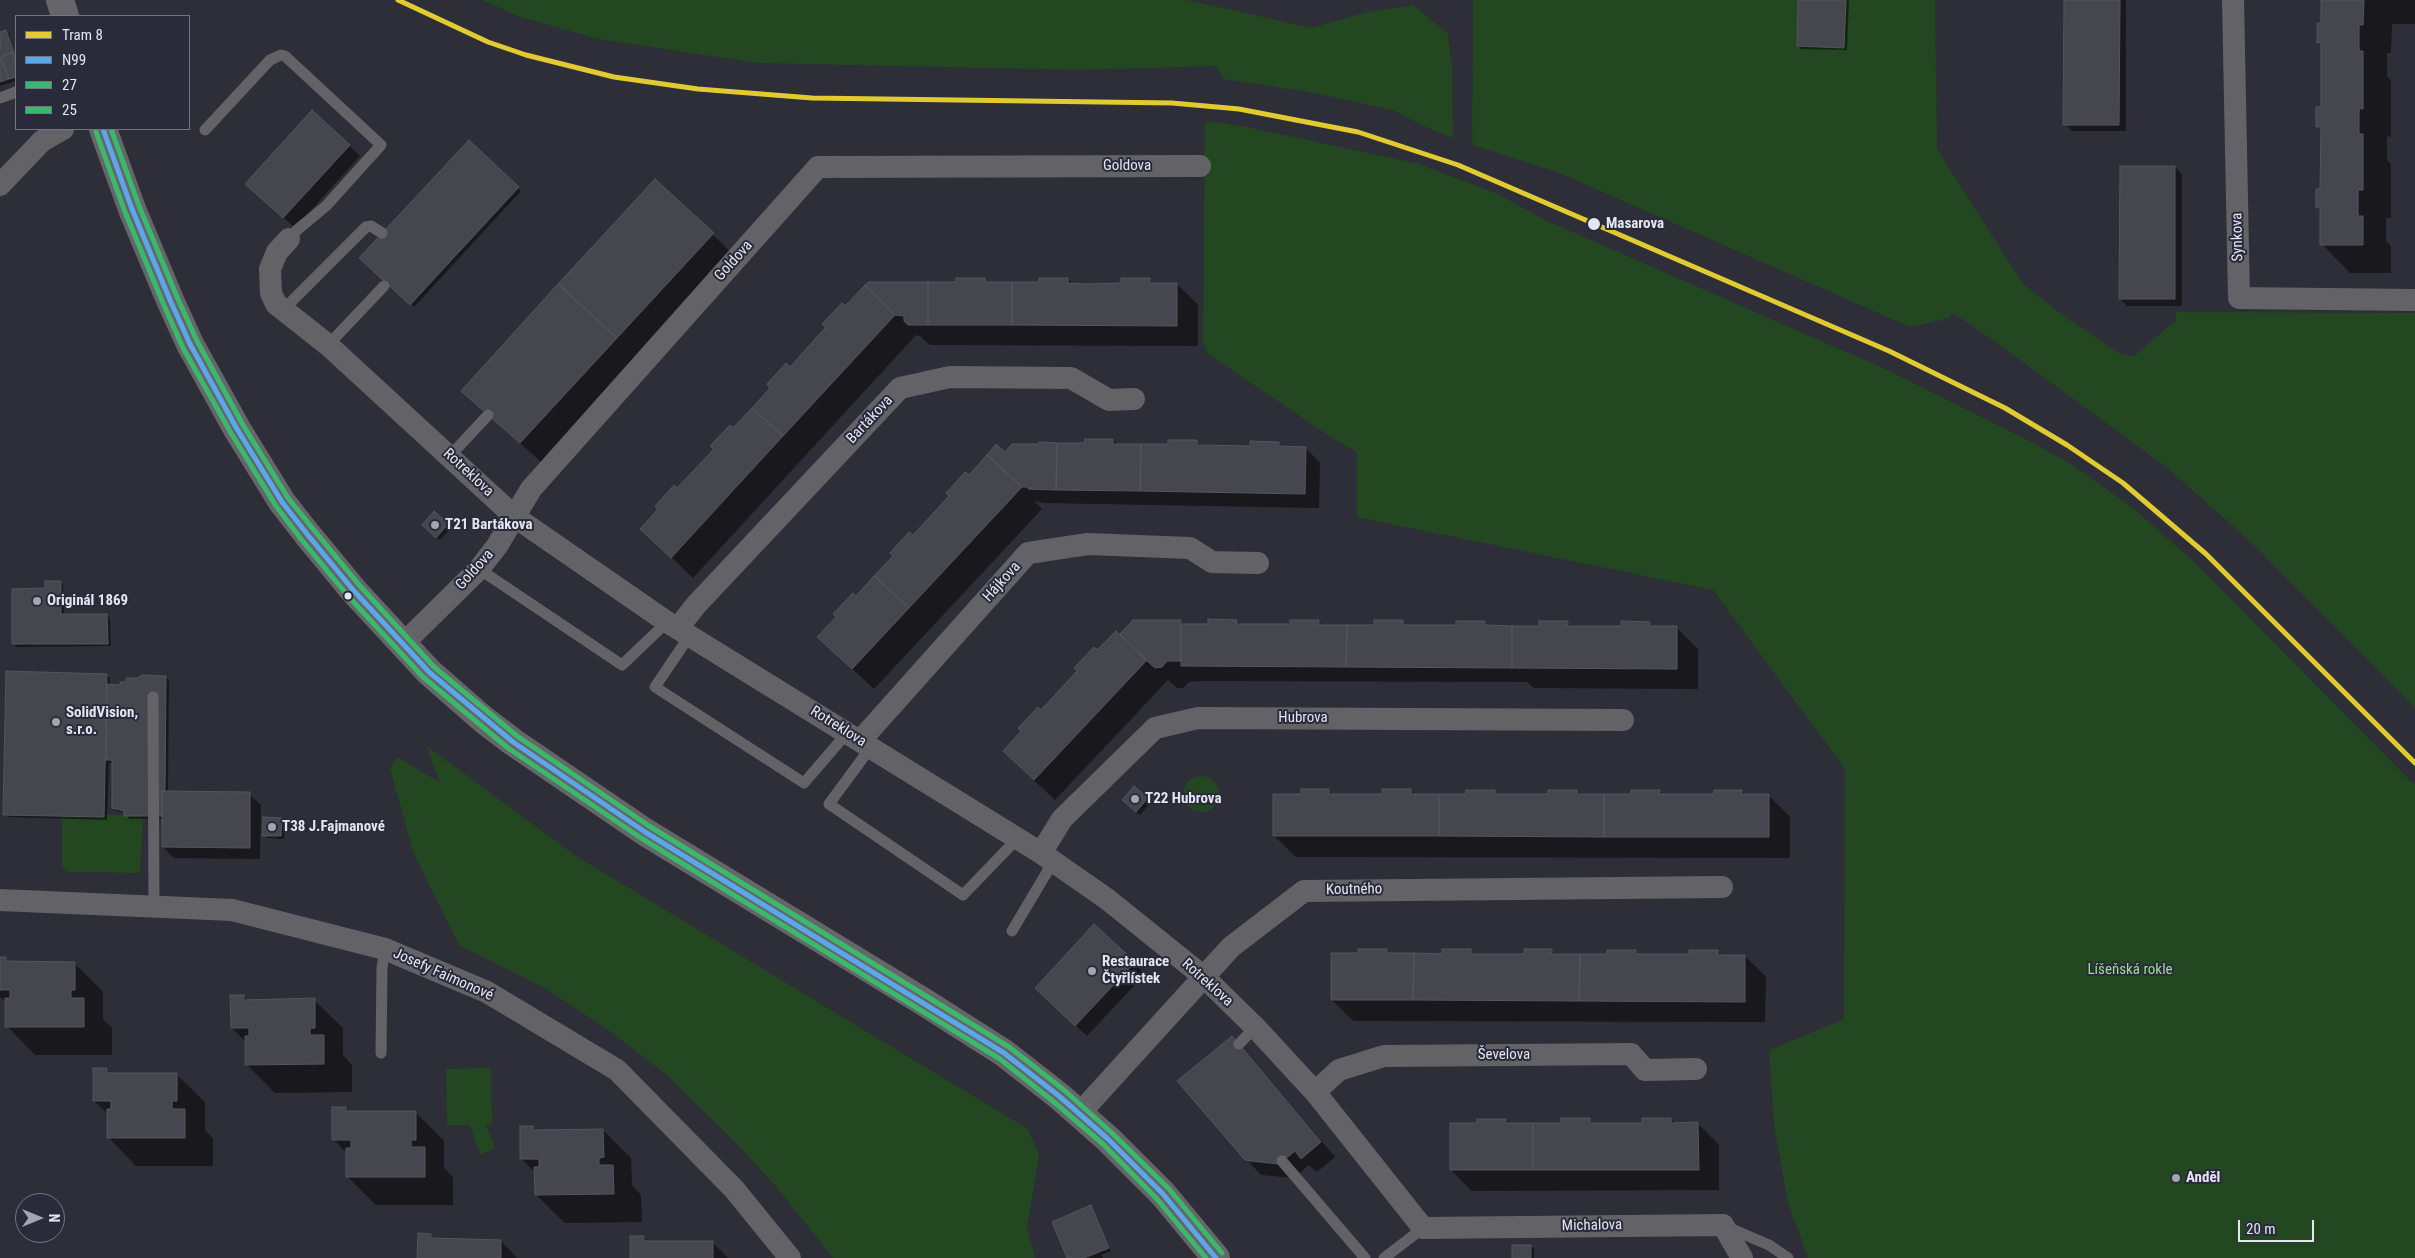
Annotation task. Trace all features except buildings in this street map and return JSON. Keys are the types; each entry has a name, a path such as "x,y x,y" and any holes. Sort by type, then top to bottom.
{"street":[{"path":"60,0 65,15"},
{"name":"Synkova","path":"2233,0 2239,298 2415,300"},
{"path":"0,185 42,142 61,130"},
{"path":"103,130 132,209 170,300 190,344 236,429 297,521 354,591 403,644 456,697 540,762 645,832 967,1029 1037,1079 1080,1114 1142,1171 1216,1258"},
{"name":"Goldova","path":"403,644 479,569 497,546 531,489 818,167 1200,166"},
{"name":"Rotreklova","path":"289,239 277,252 270,269 273,299 282,311 328,345 514,517 678,628 1017,839 1107,899 1204,978 1256,1027 1315,1092 1423,1228"},
{"name":"Bartákova","path":"678,628 696,604 900,388 950,377 1071,378 1110,400 1134,399"},
{"name":"Hájkova","path":"859,740 1028,553 1088,544 1190,548 1212,562 1258,563"},
{"name":"Hubrova","path":"1047,858 1062,819 1155,728 1198,718 1623,720"},
{"name":"Koutného","path":"1080,1114 1231,946 1304,891 1722,887"},
{"name":"Josefy Faimonové","path":"0,900 232,910 385,949 487,992 617,1070 734,1189 790,1258"},
{"name":"Ševelova","path":"1315,1092 1339,1070 1384,1056 1631,1054 1645,1070 1696,1069"},
{"path":"1723,1226 1742,1258"},
{"name":"Michalova","path":"1423,1228 1723,1226"}],"lane":[{"path":"205,130 270,60 281,55 286,56 381,145 326,206 289,239"},
{"path":"0,98 15,92"},
{"path":"282,311 366,227 371,226 382,233"},
{"path":"328,345 384,286"},
{"path":"450,456 488,415"},
{"path":"479,569 622,665 678,628"},
{"path":"678,628 655,687 804,783 859,740"},
{"path":"153,697 154,907"},
{"path":"859,740 829,804 964,895 1017,839"},
{"path":"1012,931 1047,858"},
{"path":"381,1053 382,968 385,949"},
{"path":"1239,1044 1256,1027"},
{"path":"1282,1161 1365,1258"},
{"path":"1723,1226 1769,1245 1788,1258"},
{"path":"1384,1258 1423,1228"}],"green space":[{"path":"482,0 1188,0 1311,28 1367,12 1413,5 1448,34 1452,69 1453,138 1421,125 1393,110 1309,92 1223,79 1216,66 1082,70 757,63 599,39 520,17"},
{"path":"1473,0 1935,0 1937,149 2023,284 2061,314 2119,353 2134,356 2176,320 2176,312 2415,313 2415,708 2253,544 2166,467 1953,313 1949,318 1910,327 1557,172 1472,145"},
{"name":"Líšeňská rokle","path":"1205,121 1243,126 1419,164 1498,194 1543,219 1892,372 2035,444 2068,462 2133,508 2191,559 2415,785 2415,1258 1808,1258 1788,1203 1774,1125 1769,1050 1844,1019 1845,769 1713,590 1357,517 1357,452 1335,440 1207,353 1203,341"},
{"path":"427,746 576,856 1028,1129 1039,1155 1027,1228 1035,1258 833,1258 780,1191 740,1147 668,1076 607,1029 543,987 459,945 414,854 390,769 397,757 439,782"},
{"path":"1201,776 1208,777 1214,781 1218,787 1218,801 1214,807 1208,811 1201,812 1194,811 1188,807 1184,801 1183,794 1184,787 1188,781 1194,777"},
{"path":"104,815 143,815 140,873 67,872 62,867 62,816 104,817"},
{"path":"491,1068 492,1125 486,1125 495,1148 480,1155 470,1125 447,1125 446,1069"}],"tram line":[{"name":"8","path":"398,0 488,42 526,55 614,77 698,89 812,98 1172,103 1239,109 1358,132 1458,165 1889,351 2005,408 2067,445 2123,483 2206,554 2415,763"}],"transit line":[{"name":"N99","path":"103,130 132,209 170,300 190,344 237,429 282,502 307,534 354,591 429,672 513,742 645,832 1004,1053 1059,1096 1108,1139 1163,1194 1216,1258"},
{"name":"25","path":"111,130 139,206 177,297 197,341 243,425 288,498 360,586 434,667 517,736 649,826 1009,1047 1064,1090 1113,1134 1169,1189 1222,1253"},
{"name":"27","path":"96,132 125,212 183,348 231,433 276,506 301,539 348,596 423,677 508,748 641,838 1000,1059 1103,1144 1157,1199 1206,1258"}],"place":[{"name":"Masarova","path":"1594,224"},
{"name":"T21 Bartákova","path":"435,525"},
{"name":"Originál 1869","path":"37,601"},
{"name":"SolidVision, s.r.o.","path":"56,722"},
{"name":"T22 Hubrova","path":"1135,799"},
{"name":"T38 J.Fajmanové","path":"272,827"},
{"name":"Restaurace Čtyřlístek","path":"1092,971"},
{"name":"Anděl","path":"2176,1178"}]}
